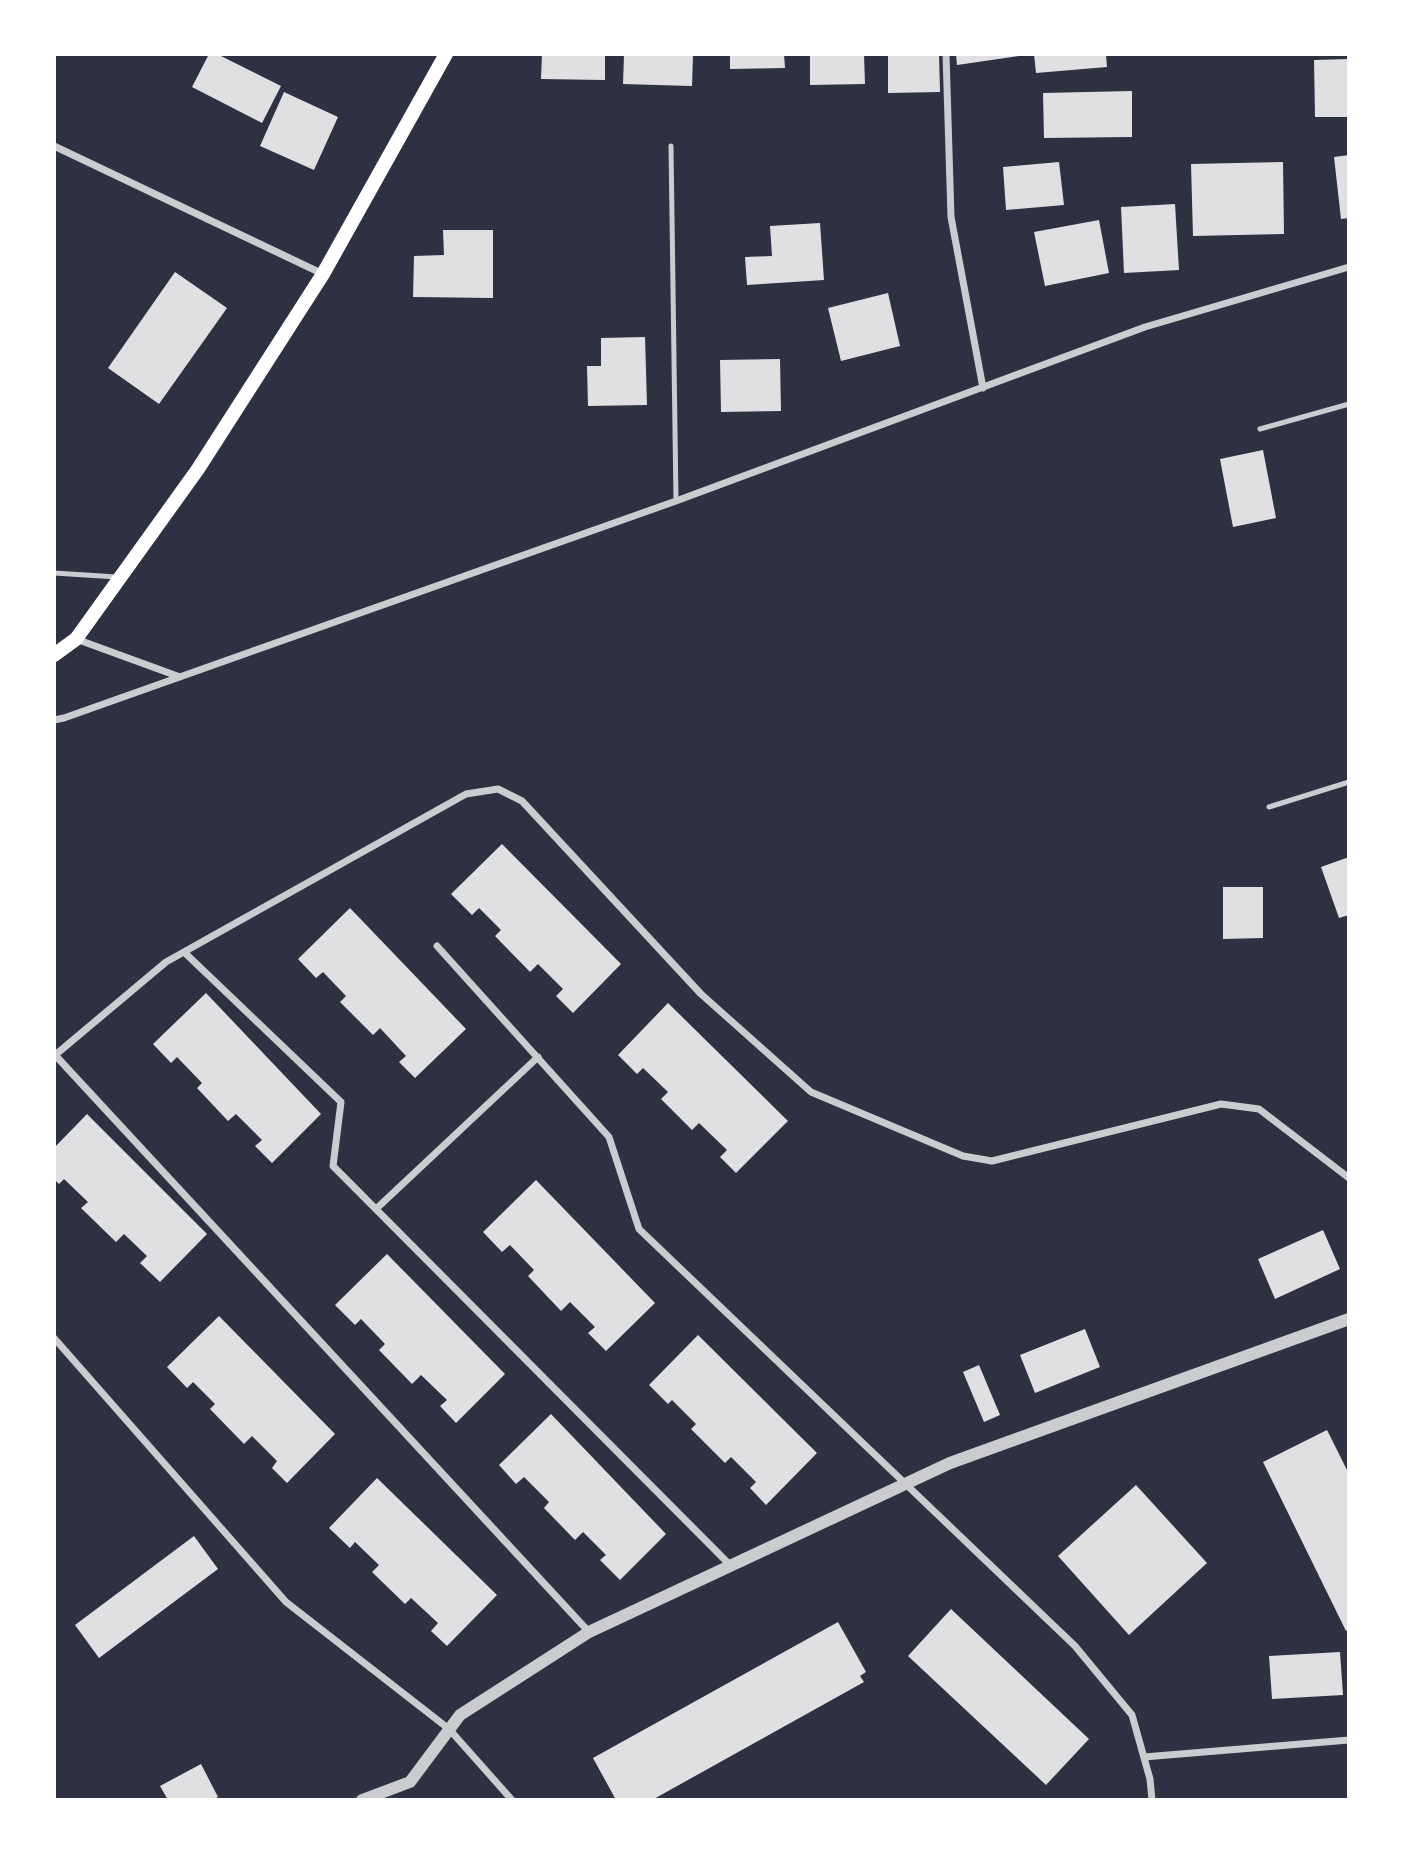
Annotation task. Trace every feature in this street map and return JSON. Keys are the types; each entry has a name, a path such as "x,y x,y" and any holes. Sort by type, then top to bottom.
{"main road":[{"path":"54,655 76,639 198,469 323,274 446,54"}],"street":[{"path":"946,54 951,217 983,388"},
{"path":"54,146 323,274"},
{"path":"54,720 676,501 1145,327 1349,267"},
{"path":"76,639 181,677"},
{"path":"589,1632 55,1056 166,962 466,794 498,789 522,801 701,994 811,1092 963,1156 992,1161 1221,1104 1259,1109 1349,1178"},
{"path":"437,946 610,1137 639,1229 1074,1646 1132,1715 1150,1779 1152,1800"},
{"path":"184,952 341,1102 333,1166 731,1566"},
{"path":"376,1209 538,1057"},
{"path":"362,1800 410,1782 460,1715 589,1632 950,1463 1349,1319"},
{"path":"54,1338 286,1602 449,1729 512,1800"},
{"path":"1144,1757 1349,1740"}],"lane":[{"path":"671,146 676,501"},
{"path":"1259,429 1349,404"},
{"path":"54,573 120,577"},
{"path":"1269,807 1349,782"}],"building":[{"path":"209,54 217,54 281,86 262,123 192,87"},
{"path":"542,54 605,54 605,80 541,79"},
{"path":"693,54 692,86 623,84 624,55"},
{"path":"730,54 784,54 785,68 730,69"},
{"path":"810,54 864,54 865,84 810,85"},
{"path":"888,54 939,54 940,92 888,93"},
{"path":"956,54 1019,54 1019,56 957,65"},
{"path":"1034,54 1106,54 1107,67 1036,73"},
{"path":"1349,59 1349,117 1315,117 1314,60"},
{"path":"1132,91 1132,137 1044,138 1043,93"},
{"path":"284,92 338,117 314,170 260,146"},
{"path":"1349,155 1349,218 1341,219 1334,157"},
{"path":"1059,162 1064,205 1006,210 1003,167"},
{"path":"1283,162 1284,234 1193,236 1191,164"},
{"path":"1175,204 1179,270 1124,273 1121,207"},
{"path":"1099,220 1109,273 1045,286 1034,232"},
{"path":"820,223 824,280 747,285 745,257 772,256 770,226"},
{"path":"443,230 493,230 493,298 413,297 414,256 444,255"},
{"path":"175,272 227,308 159,404 108,368"},
{"path":"888,293 900,346 841,361 828,308"},
{"path":"645,337 647,405 588,406 587,366 601,366 601,338"},
{"path":"780,359 781,411 721,412 720,360"},
{"path":"1263,450 1276,518 1233,527 1220,459"},
{"path":"502,844 621,964 573,1013 556,996 563,989 538,964 530,972 495,936 501,930 479,908 472,915 451,894"},
{"path":"1349,857 1349,915 1339,918 1321,867"},
{"path":"1223,887 1263,887 1263,938 1223,939"},
{"path":"350,908 466,1029 415,1078 399,1062 406,1056 380,1028 373,1035 340,1002 346,996 323,972 316,978 298,959"},
{"path":"206,993 321,1114 272,1163 255,1146 262,1140 236,1114 228,1121 197,1088 202,1083 177,1057 171,1063 153,1044"},
{"path":"668,1003 788,1121 736,1173 720,1157 727,1150 699,1123 692,1130 661,1099 668,1092 643,1068 637,1074 618,1055"},
{"path":"87,1114 207,1234 160,1282 140,1263 147,1256 124,1234 116,1242 81,1208 88,1202 64,1179 59,1184 54,1179 54,1148"},
{"path":"536,1180 655,1303 606,1351 588,1333 595,1327 570,1302 561,1311 528,1276 534,1270 510,1245 502,1252 483,1232"},
{"path":"1323,1230 1340,1269 1275,1299 1258,1259"},
{"path":"387,1254 505,1374 456,1423 440,1406 447,1400 421,1375 412,1384 379,1350 385,1344 361,1319 355,1325 335,1305"},
{"path":"219,1316 335,1434 287,1483 272,1468 277,1461 252,1436 244,1444 210,1409 215,1404 193,1382 187,1388 167,1367"},
{"path":"1085,1329 1100,1367 1035,1393 1020,1355"},
{"path":"698,1335 817,1453 766,1505 750,1488 756,1482 731,1457 725,1463 691,1429 696,1424 672,1400 668,1404 649,1385"},
{"path":"979,1365 1000,1415 984,1422 963,1372"},
{"path":"551,1414 666,1534 620,1580 600,1560 606,1555 583,1532 575,1540 544,1508 549,1502 524,1477 516,1484 499,1465"},
{"path":"1327,1430 1349,1474 1349,1629 1346,1631 1263,1462"},
{"path":"377,1478 497,1595 447,1646 431,1631 438,1623 411,1598 405,1604 372,1572 379,1565 355,1542 350,1548 329,1528"},
{"path":"1136,1485 1207,1563 1129,1635 1058,1556"},
{"path":"194,1536 218,1569 99,1658 75,1625"},
{"path":"951,1609 1089,1739 1046,1785 908,1656"},
{"path":"838,1622 866,1672 860,1676 864,1682 652,1800 616,1800 593,1758"},
{"path":"1340,1652 1343,1695 1272,1699 1269,1656"},
{"path":"201,1764 218,1797 212,1800 168,1800 160,1786"}]}
